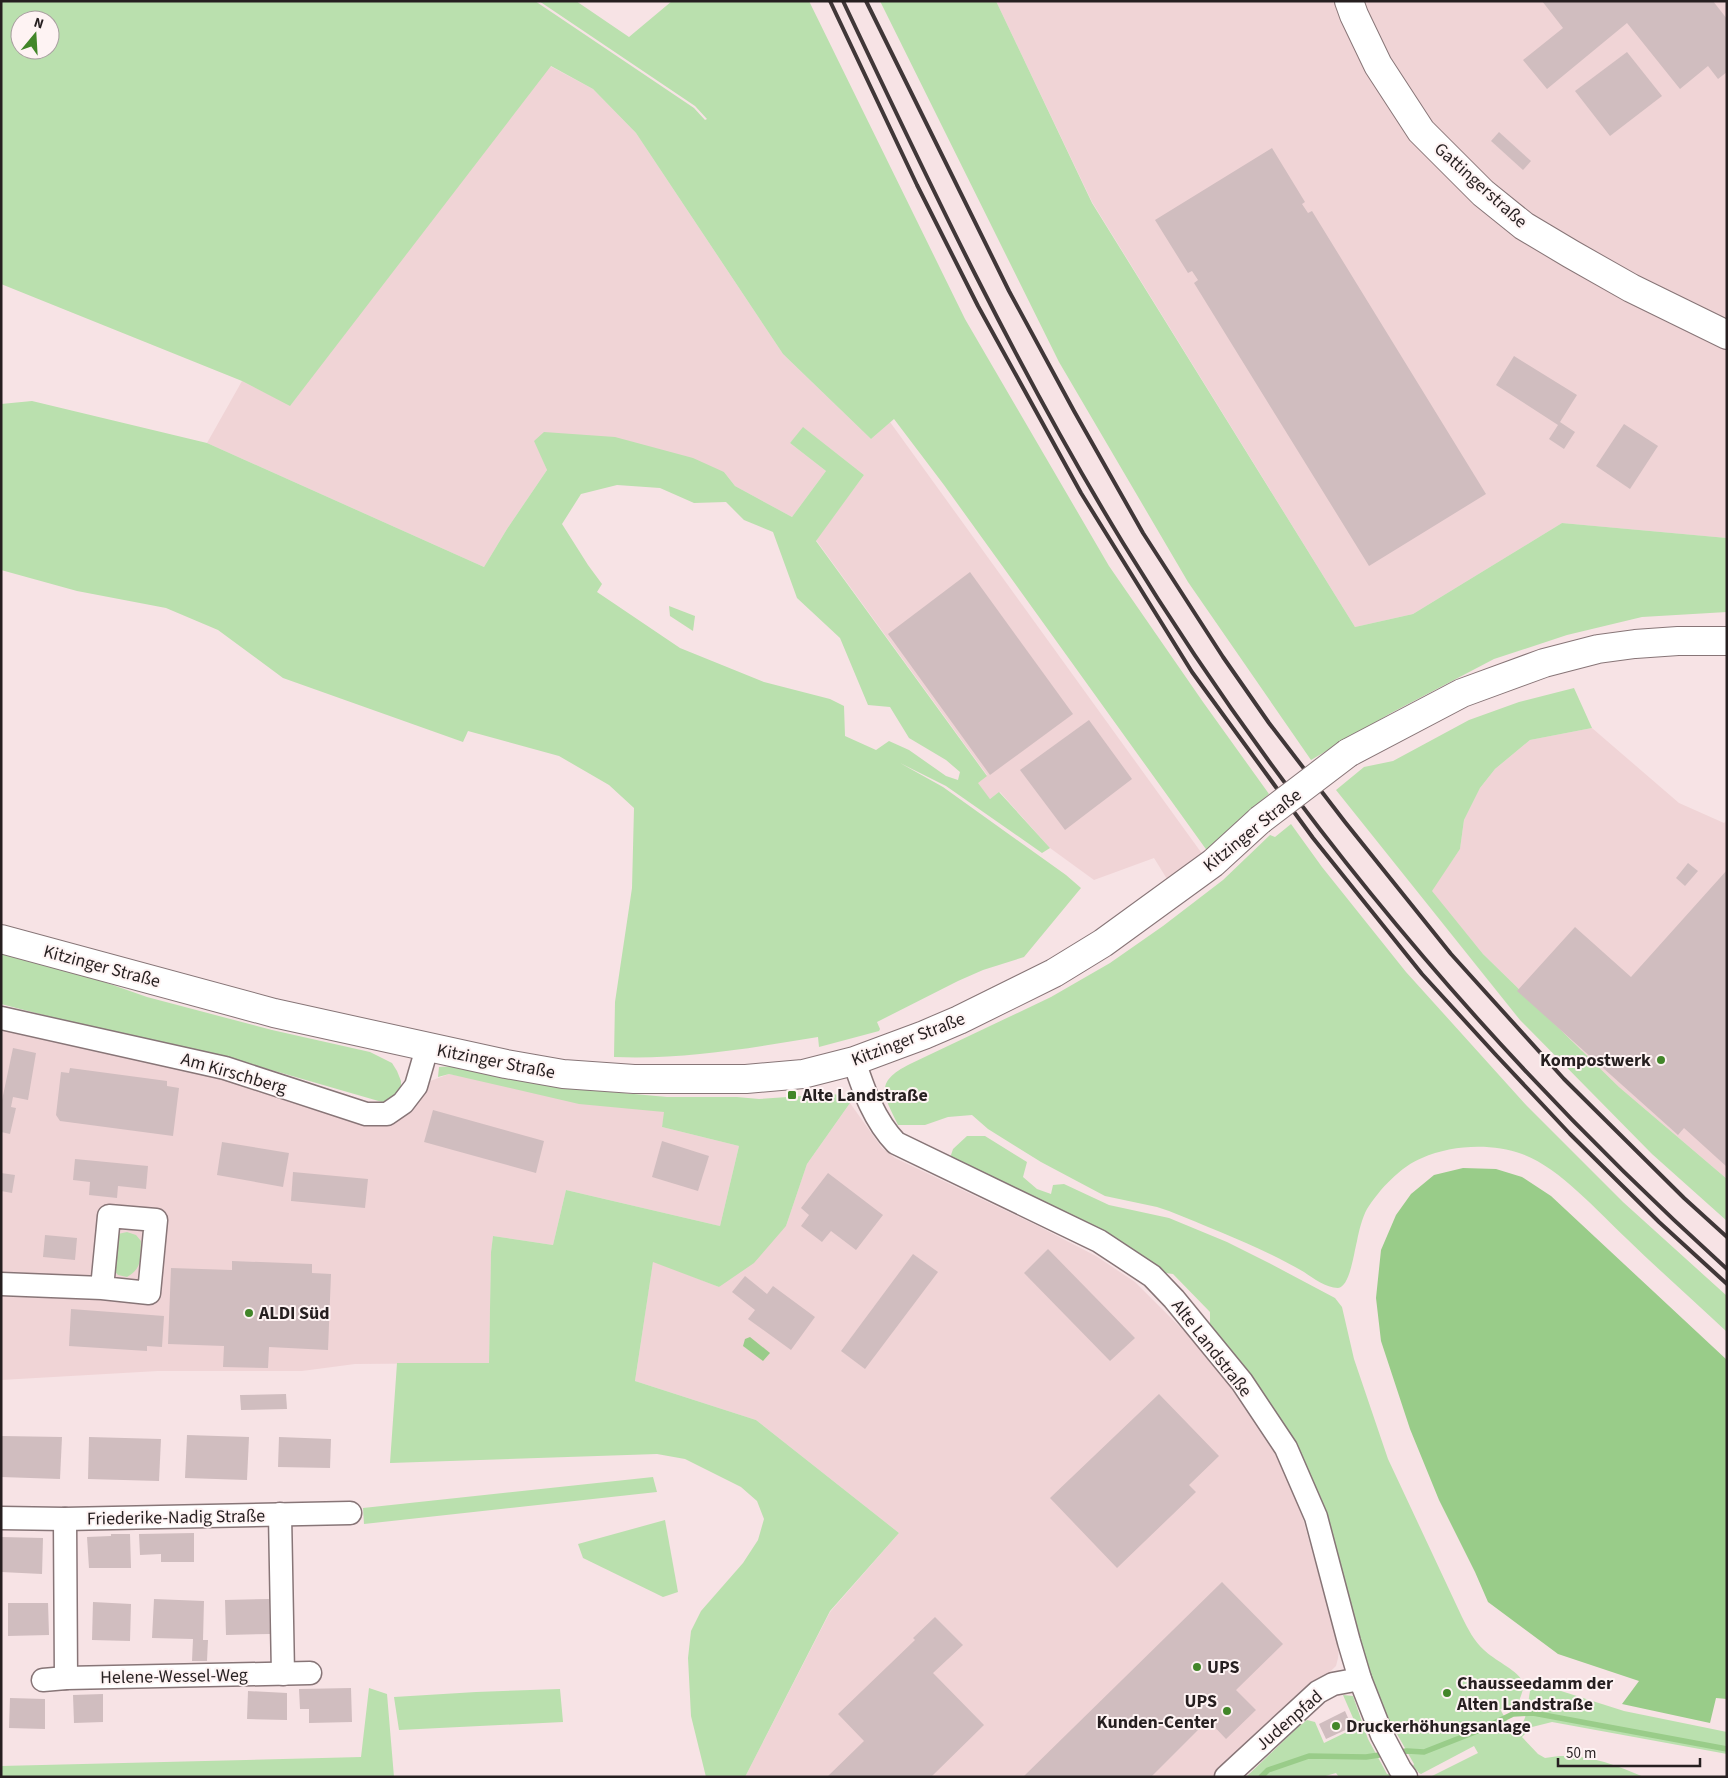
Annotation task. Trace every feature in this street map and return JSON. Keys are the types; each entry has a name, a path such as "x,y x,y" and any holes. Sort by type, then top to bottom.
{"street":[{"name":"Gattingerstraße","path":"1349,1 1354,16 1378,65 1421,131 1483,193 1524,226 1571,254 1631,288 1727,335"},
{"name":"Kitzinger Straße","path":"1,939 274,1013 427,1048 563,1074 634,1079 746,1079 803,1074 854,1061 959,1020 1054,973 1103,943 1205,869 1260,820 1348,753 1462,693 1544,663 1598,649 1678,641 1727,640"},
{"name":"Am Kirschberg","path":"1,1018 225,1068 366,1114 387,1114 403,1103 416,1086 427,1048"},
{"name":"Alte Landstraße","path":"854,1061 866,1098 886,1132 896,1143 1099,1242 1152,1276 1180,1306 1242,1382 1286,1448 1316,1517 1360,1679 1382,1735 1403,1773"},
{"path":"1,1284 102,1288"},
{"path":"280,1514 283,1674"},
{"name":"Friederike-Nadig Straße","path":"1,1518 65,1519 350,1514"},
{"path":"65,1519 66,1678"},
{"name":"Helene-Wessel-Weg","path":"43,1680 310,1673"},
{"name":"Judenpfad","path":"1226,1777 1318,1692 1333,1684 1360,1679"}],"shaded area":[{"path":"1,1 535,1 694,108 705,120 707,119 695,106 539,1 576,1 629,37 672,1 809,1 965,319 1109,566 1269,794 1237,821 1238,826 1208,852 944,485 894,419 871,439 783,354 636,133 593,89 551,66 290,406 242,381 1,284"},
{"path":"880,1 996,1 1092,203 1355,627 1413,614 1562,523 1727,538 1727,612 1642,617 1567,635 1494,659 1391,713 1311,760 1188,582 1059,362"},
{"path":"996,1 1727,1 1727,538 1562,523 1413,614 1355,627 1092,202"},
{"path":"550,66 593,89 636,133 783,354 871,439 890,422 1203,855 1167,879 1154,858 1094,880 1050,848 1000,792 990,799 977,783 987,775 816,540 864,475 804,428 790,443 826,471 792,517 735,486 724,472 535,441 547,470 484,567 207,443 242,381 290,405"},
{"path":"32,401 207,443 484,567 547,470 534,441 544,432 615,437 693,458 724,472 735,486 792,517 826,471 790,443 803,427 864,475 816,541 987,776 978,783 990,799 999,792 1050,848 1042,853 946,786 900,763 943,787 1066,875 1081,888 1024,957 983,970 958,981 877,1022 879,1031 819,1047 818,1037 691,1055 614,1057 615,1002 632,888 634,808 609,785 559,756 468,731 463,742 283,678 218,630 166,608 77,591 1,570 1,404","holes":["617,485 660,488 694,503 726,502 744,520 773,532 797,598 840,638 868,705 890,707 909,738 946,760 960,772 958,780 946,776 909,750 889,741 876,750 845,736 844,706 830,699 764,682 680,648 597,592 602,584 562,524 581,494"]},
{"path":"669,606 695,616 693,631 670,616"},
{"path":"1574,688 1592,728 1530,740 1495,769 1480,788 1464,820 1460,849 1432,891 1483,954 1619,1087 1727,1179 1727,1221 1652,1154 1520,1020 1336,790 1364,767 1393,761 1469,720 1519,702"},
{"path":"1592,728 1679,803 1724,823 1727,820 1727,1179 1619,1087 1483,954 1431,891 1460,849 1464,820 1480,788 1495,769 1530,740"},
{"path":"1291,824 1322,867 1406,972 1527,1106 1623,1202 1727,1296 1727,1332 1564,1179 1536,1160 1510,1150 1472,1147 1446,1150 1422,1158 1406,1167 1384,1187 1367,1209 1346,1282 1338,1288 1333,1288 1324,1285 1288,1263 1255,1247 1169,1211 1105,1196 1041,1162 988,1129 972,1115 948,1117 925,1125 898,1125 886,1097 886,1083 891,1077 910,1064 1051,997 1110,963 1163,926 1223,880 1270,835 1275,837"},
{"path":"1,953 70,970 147,997 272,1030 370,1052 392,1063 401,1081 401,1088 392,1100 382,1102 247,1063 113,1033 1,1004"},
{"path":"1,1018 384,1108 417,1086 449,1074 665,1112 662,1127 739,1146 720,1226 566,1190 553,1245 493,1236 489,1363 355,1364 302,1371 158,1371 1,1380"},
{"path":"456,1066 590,1090 667,1097 737,1097 759,1099 832,1094 840,1095 850,1103 807,1164 786,1226 754,1263 719,1287 653,1262 635,1381 756,1420 899,1533 830,1611 745,1777 706,1777 691,1716 688,1658 691,1631 701,1611 743,1563 758,1540 764,1519 757,1501 741,1487 685,1459 657,1454 390,1463 397,1363 489,1363 493,1236 553,1245 566,1190 720,1226 739,1146 662,1127 664,1112 579,1104 449,1074 438,1077 439,1067"},
{"path":"850,1103 882,1148 895,1158 1038,1226 1096,1256 1135,1282 1189,1336 1220,1372 1283,1466 1303,1519 1339,1648 1338,1658 1336,1666 1220,1777 745,1777 830,1612 899,1533 756,1420 635,1381 653,1261 719,1287 786,1226 807,1164"},
{"path":"967,1136 985,1136 1027,1162 1023,1177 1037,1189 1051,1194 1053,1185 1064,1184 1109,1205 1169,1218 1227,1242 1335,1298 1342,1307 1354,1359 1388,1459 1462,1617 1480,1646 1488,1654 1515,1672 1522,1680 1523,1690 1517,1707 1500,1709 1513,1732 1518,1729 1524,1720 1530,1691 1539,1684 1624,1711 1727,1732 1727,1754 1552,1722 1532,1727 1522,1737 1538,1754 1545,1758 1558,1756 1583,1757 1620,1767 1644,1777 1430,1777 1478,1753 1474,1746 1421,1774 1419,1773 1413,1766 1414,1764 1397,1734 1390,1734 1373,1692 1321,1498 1304,1462 1210,1332 1210,1312 1173,1274 1151,1271 950,1158 953,1149"},
{"path":"1463,1168 1496,1169 1522,1177 1551,1196 1727,1360 1727,1699 1716,1698 1710,1723 1622,1704 1639,1681 1558,1654 1488,1602 1439,1500 1410,1429 1381,1341 1376,1298 1381,1250 1396,1215 1411,1194 1434,1175"},
{"path":"127,1232 136,1235 141,1241 140,1262 136,1270 127,1277 118,1275 112,1268 118,1234"},
{"path":"750,1337 770,1353 763,1361 743,1346 745,1339"},
{"path":"653,1477 657,1492 364,1524 363,1508"},
{"path":"665,1520 678,1592 663,1597 583,1558 578,1544"},
{"path":"369,1688 387,1694 394,1777 1,1777 1,1766 361,1757"},
{"path":"560,1689 563,1722 399,1730 394,1697 476,1692"},
{"path":"1343,1695 1353,1696 1368,1739 1387,1774 1391,1777 1339,1777 1336,1773 1322,1777 1246,1777 1307,1720 1315,1722 1324,1743 1357,1727"}],"building":[{"path":"1542,1 1713,1 1727,19 1727,72 1718,79 1708,66 1680,89 1627,23 1547,89 1523,60 1563,28"},
{"path":"1627,52 1662,96 1610,136 1575,91"},
{"path":"1499,132 1531,161 1523,170 1491,141"},
{"path":"1272,148 1305,202 1302,204 1308,213 1312,211 1486,494 1369,566 1194,283 1198,280 1192,271 1188,273 1155,220"},
{"path":"1514,356 1577,395 1560,422 1575,432 1564,449 1549,439 1558,425 1496,385"},
{"path":"1624,424 1658,446 1630,489 1596,466"},
{"path":"970,572 1073,714 990,775 888,634"},
{"path":"1089,720 1132,779 1065,830 1020,770"},
{"path":"1688,863 1698,871 1685,886 1676,878"},
{"name":"Kompostwerk","path":"1727,870 1727,1167 1684,1128 1678,1135 1517,991 1575,927 1631,977"},
{"path":"13,1048 36,1053 28,1100 13,1097 11,1107 16,1108 10,1134 1,1132 1,1105"},
{"path":"70,1068 167,1081 167,1086 179,1088 173,1136 60,1121 56,1115 61,1072 69,1073"},
{"path":"433,1110 544,1141 536,1173 424,1142"},
{"path":"662,1141 709,1156 698,1191 652,1177"},
{"path":"222,1142 289,1153 283,1187 217,1175"},
{"path":"75,1159 148,1166 146,1189 118,1186 117,1198 89,1195 90,1182 73,1180"},
{"path":"293,1172 368,1179 365,1208 291,1201"},
{"path":"1,1173 15,1175 12,1193 1,1191"},
{"path":"828,1173 883,1215 856,1250 831,1231 822,1242 801,1226 809,1215 801,1208"},
{"path":"45,1235 77,1238 75,1260 43,1257"},
{"path":"1048,1249 1135,1338 1110,1361 1024,1273"},
{"path":"913,1254 938,1272 865,1369 841,1351"},
{"name":"ALDI Süd","path":"232,1261 312,1264 312,1273 331,1274 328,1350 269,1347 268,1368 223,1367 224,1346 168,1344 171,1268 232,1270"},
{"path":"745,1276 767,1294 773,1286 815,1317 791,1350 748,1319 755,1310 732,1292"},
{"path":"71,1309 164,1316 162,1347 147,1346 147,1351 69,1346"},
{"path":"286,1394 287,1409 241,1410 240,1395"},
{"path":"1159,1394 1219,1456 1189,1485 1196,1492 1117,1568 1050,1498"},
{"path":"187,1435 249,1437 247,1480 185,1478"},
{"path":"2,1436 62,1437 60,1479 1,1477"},
{"path":"89,1437 161,1439 159,1481 88,1479"},
{"path":"279,1437 331,1439 330,1468 278,1467"},
{"path":"194,1533 194,1562 161,1562 161,1554 140,1555 139,1534"},
{"path":"111,1534 130,1534 131,1568 89,1568 87,1537 111,1536"},
{"path":"1,1537 43,1538 42,1574 1,1572"},
{"name":"UPS","path":"1222,1582 1283,1644 1236,1690 1256,1710 1226,1739 1208,1720 1151,1777 1023,1777"},
{"path":"154,1599 204,1601 203,1640 208,1640 207,1661 192,1661 193,1639 152,1638"},
{"path":"269,1599 270,1634 226,1635 225,1600"},
{"path":"93,1602 131,1604 130,1641 92,1640"},
{"path":"8,1603 48,1603 49,1635 8,1636"},
{"path":"935,1617 963,1645 933,1673 984,1725 931,1777 827,1777 864,1741 838,1714 915,1640 913,1638"},
{"path":"351,1688 352,1722 309,1723 309,1709 300,1709 299,1689"},
{"path":"248,1691 287,1693 287,1720 247,1719"},
{"path":"103,1694 103,1722 74,1723 73,1695"},
{"path":"10,1698 45,1699 45,1729 9,1728"},
{"name":"Druckerhöhungsanlage","path":"1345,1711 1352,1727 1326,1739 1319,1724"}],"waterway":[{"path":"1398,1752 1424,1752 1480,1730 1513,1714 1533,1713 1727,1749"},
{"path":"1261,1777 1268,1770 1309,1756 1366,1757 1386,1754"}],"railway":[{"path":"830,1 917,185 978,306 1081,493 1192,672 1313,838 1422,974 1570,1134 1659,1222 1727,1284"},
{"path":"843,1 976,276 1047,411 1123,543 1187,643 1254,741 1399,928 1477,1017 1557,1104 1641,1188 1727,1269"},
{"path":"866,1 1009,291 1074,411 1143,533 1223,657 1269,723 1345,822 1451,954 1564,1079 1684,1198 1727,1237"}],"place":[{"name":"Kompostwerk","path":"1661,1060"},
{"name":"Alte Landstraße","path":"792,1095"},
{"name":"ALDI Süd","path":"249,1313"},
{"name":"UPS","path":"1197,1667"},
{"name":"Chausseedamm der Alten Landstraße","path":"1447,1693"},
{"name":"UPS Kunden-Center","path":"1227,1711"},
{"name":"Druckerhöhungsanlage","path":"1336,1726"}]}
